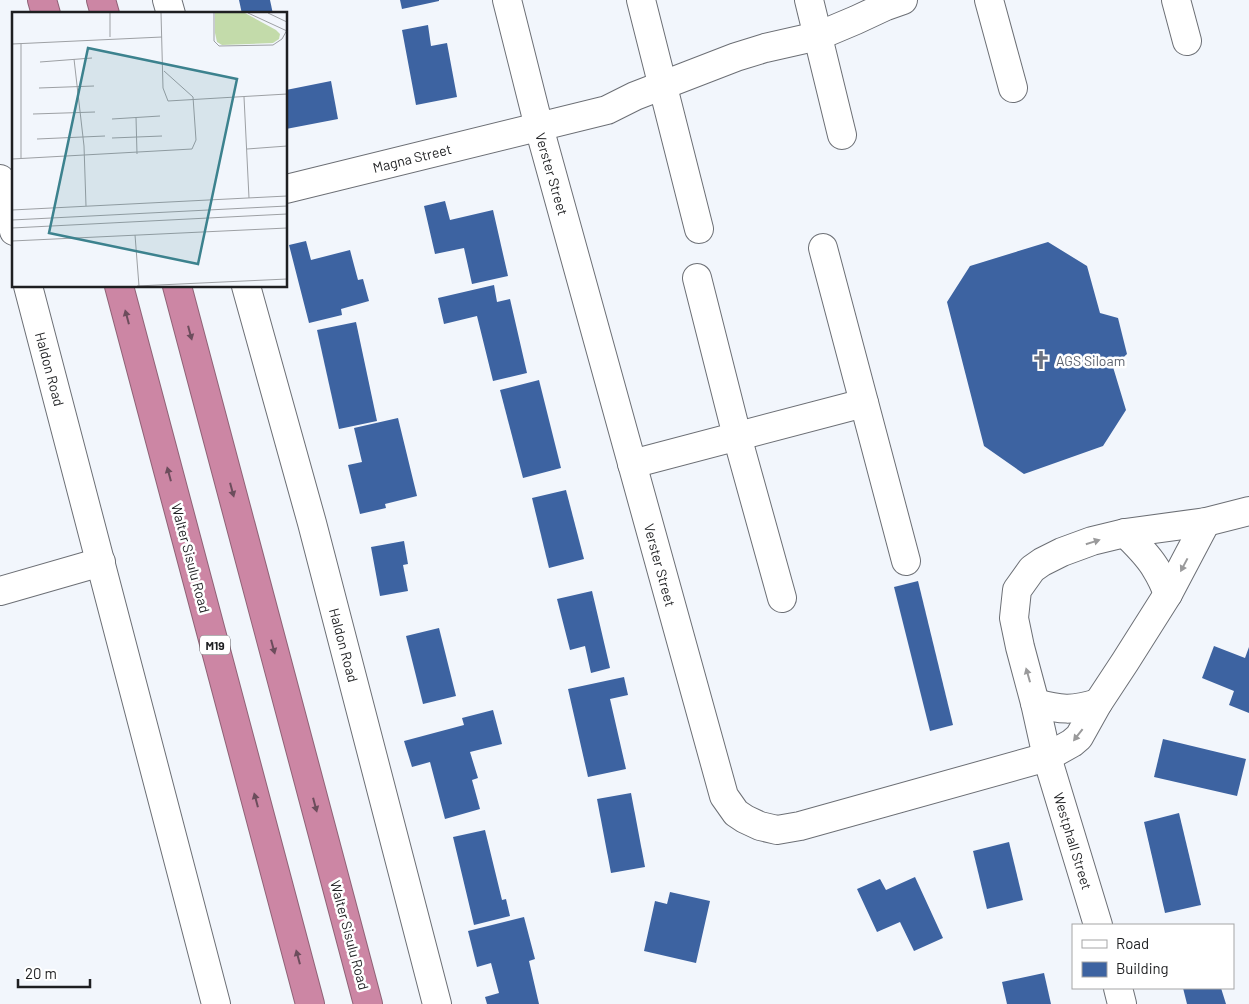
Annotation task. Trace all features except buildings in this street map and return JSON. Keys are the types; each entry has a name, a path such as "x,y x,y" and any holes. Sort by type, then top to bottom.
{"highway":[{"name":"Walter Sisulu Road","path":"120,288 310,1004"},
{"name":"Walter Sisulu Road","path":"178,288 368,1004"}],"street":[{"name":"Verster Street","path":"507,0 538,127 724,796 736,813 760,826 777,830 800,826 1047,757"},
{"path":"641,0 699,229"},
{"path":"809,0 842,135"},
{"name":"Magna Street","path":"288,189 607,110 635,96 736,57 765,48 818,36 903,0"},
{"path":"989,0 1012,88"},
{"path":"1176,0 1187,41"},
{"path":"0,179 12,224"},
{"path":"823,248 906,561"},
{"path":"697,278 737,436 782,598"},
{"name":"Haldon Road","path":"29,288 216,1004"},
{"name":"Haldon Road","path":"247,288 312,523 437,1004"},
{"path":"632,464 864,403"},
{"name":"Westphall Street","path":"1098,924 1047,757 1020,647 1014,618 1017,590 1032,569 1051,557 1092,541 1125,533 1206,522 1249,511"},
{"path":"1047,757 1079,737 1098,703 1168,594 1206,522"},
{"path":"1125,533 1152,562 1168,594"},
{"path":"0,591 100,562"},
{"path":"1035,703 1066,710 1098,703"},
{"path":"1118,989 1122,1004"}],"place":[{"name":"AGS Siloam","path":"1041,360"}]}
